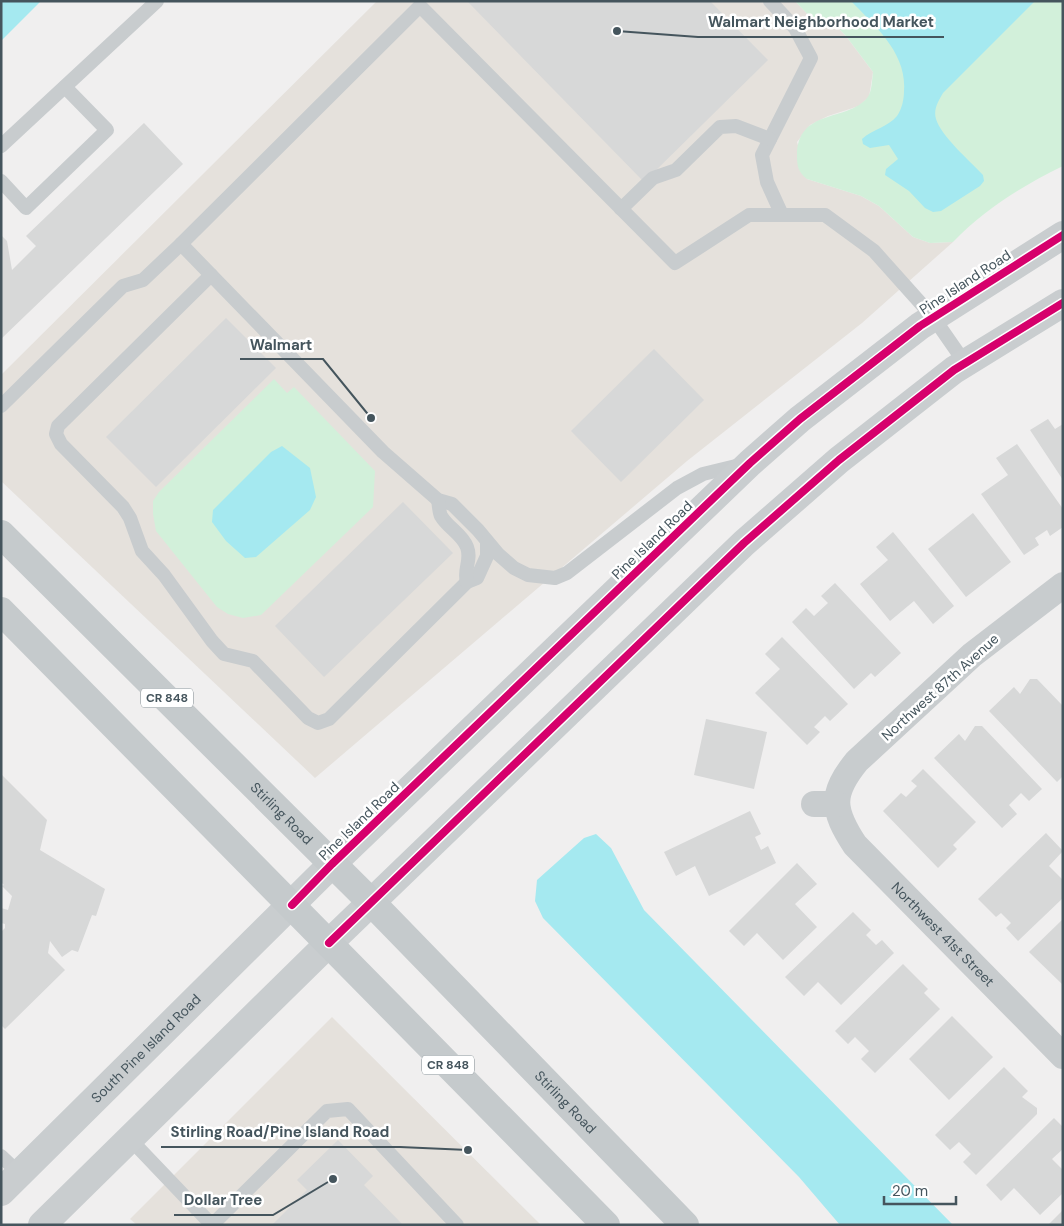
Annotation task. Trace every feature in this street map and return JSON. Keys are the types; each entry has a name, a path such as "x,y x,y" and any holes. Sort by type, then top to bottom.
{"main road":[{"name":"Pine Island Road","path":"292,905 332,864 750,463 800,419 933,318 1063,235"},
{"path":"42,1225 329,944 744,543 839,460 966,363 1063,303"},
{"name":"Stirling Road","path":"1,534 372,903 685,1225"},
{"name":"CR 848","path":"1,611 606,1225"},
{"name":"South Pine Island Road","path":"8,1174 292,905"}],"street":[{"name":"Northwest 87th Avenue","path":"825,804 858,761 972,654 1063,585"},
{"name":"Northwest 41st Street","path":"825,804 855,845 1063,1056"}],"lane":[{"path":"1,146 157,1"},
{"path":"770,1 795,28 811,58 762,155 767,182 782,215"},
{"path":"1,406 123,286 143,280 181,244 421,4 675,263 749,216 825,215 874,251 933,318 966,363"},
{"path":"1,181 26,208 107,130 65,87"},
{"path":"621,209 653,178 676,170 720,127 736,126 770,139"},
{"path":"181,244 384,452 438,500 452,504 514,568 528,574 555,578 577,566 678,488 703,474 750,463"},
{"path":"211,274 58,426 56,434 62,444 123,507 130,518 142,551 164,575 212,641 224,654 253,660 308,718 318,723 328,718 467,582 476,578 487,556 487,542"},
{"path":"438,500 441,516 464,541 468,549 469,558 465,574 467,582"},
{"path":"130,1139 212,1225 327,1111 348,1109 457,1225"}],"shaded area":[{"path":"377,1 795,1 813,20 830,20 846,36 873,72 869,97 859,106 828,116 810,125 797,142 807,179 861,196 879,206 913,237 930,243 953,242 862,323 687,461 315,778 1,481 1,375"},
{"path":"332,1017 541,1225 137,1225 130,1219"}],"green space":[{"path":"795,1 1063,1 1063,166 1005,199 978,219 953,242 930,243 913,237 879,206 861,196 807,179 798,166 799,140 814,123 848,110 867,98 871,89 873,72 846,36 830,20 813,20"},
{"path":"274,379 287,393 294,387 375,471 373,507 261,615 243,618 228,614 217,607 156,531 153,501 159,492"}],"water":[{"path":"1,1 41,1 1,41"},
{"path":"851,1 1035,1 943,93 938,102 935,115 939,126 983,175 984,181 980,186 941,211 933,212 925,208 909,191 885,175 886,169 898,159 889,145 870,148 863,144 862,139 889,123 899,113 904,97 904,77 895,52 888,41"},
{"path":"282,446 310,468 316,497 310,510 256,557 245,558 226,541 212,522 213,510 271,452"},
{"path":"596,834 611,848 644,910 953,1225 840,1225 799,1177 543,918 535,901 537,880 584,838"}],"building":[{"path":"467,1 710,1 768,60 644,182"},
{"path":"144,123 183,164 1,339 1,235 7,241 12,270 36,246 26,236"},
{"path":"226,318 276,368 156,487 106,437"},
{"path":"654,349 704,400 621,482 571,431"},
{"path":"1048,419 1055,429 1063,424 1063,480 1030,430"},
{"path":"1017,444 1063,509 1063,527 1050,536 1047,530 1035,538 1039,545 1024,555 981,494 1008,475 996,458"},
{"path":"403,502 453,553 324,677 275,626"},
{"path":"973,513 1011,562 966,597 928,549"},
{"path":"893,532 954,606 933,624 914,601 890,621 860,584 888,560 876,547"},
{"path":"835,583 901,653 875,677 871,673 854,689 792,622 806,608 814,616 828,603 821,596"},
{"path":"782,637 848,704 830,721 825,716 814,727 820,732 807,745 755,693 780,669 765,654"},
{"path":"1030,679 1037,679 1063,706 1063,776 1057,782 989,711 1014,687 1020,694"},
{"path":"706,719 767,732 754,789 694,775"},
{"path":"975,726 982,726 1042,789 1029,801 1021,793 1009,805 1017,814 1002,828 934,758 959,734 965,741"},
{"path":"923,769 976,822 953,845 957,849 938,868 883,811 901,793 906,797 917,786 911,781"},
{"path":"1,774 47,820 40,850 105,889 96,916 92,915 78,952 72,950 62,957 50,941 48,953 65,970 5,1029 1,1025 1,932 5,928 5,924 1,923 1,908 8,910 12,896 2,886 4,885 1,882"},
{"path":"750,811 761,834 755,837 761,850 768,846 776,863 709,896 695,866 676,876 664,852"},
{"path":"1046,833 1063,851 1049,866 1063,880 1063,898 1018,941 1006,928 1011,923 1001,913 996,917 978,899"},
{"path":"797,863 817,884 795,904 817,927 783,960 757,933 744,946 729,931"},
{"path":"853,912 871,930 866,935 876,945 882,940 894,953 841,1005 818,982 804,996 785,977"},
{"path":"1063,919 1063,985 1029,952"},
{"path":"903,964 928,989 924,993 940,1009 875,1073 861,1059 869,1051 855,1037 848,1044 835,1031"},
{"path":"952,1016 993,1057 949,1100 909,1059"},
{"path":"1004,1067 1028,1091 1022,1097 1037,1108 1037,1114 976,1175 963,1162 971,1154 959,1142 950,1150 935,1135"},
{"path":"1054,1118 1063,1127 1063,1149 1052,1159 1063,1170 1063,1193 1040,1215 1014,1188 1001,1201 986,1185"},
{"path":"338,1140 373,1176 364,1185 403,1225 272,1225 307,1190 297,1180"},
{"path":"1063,1210 1063,1225 1048,1225"}],"cycle path":[{"path":"292,905 332,864 750,463 800,419 920,326 1063,235"},
{"path":"329,943 744,543 839,460 954,370 1063,303"}],"place":[{"name":"Walmart Neighborhood Market","path":"617,31"},
{"name":"Walmart","path":"371,418"},
{"name":"Stirling Road/Pine Island Road","path":"468,1150"},
{"name":"Dollar Tree","path":"333,1179"}]}
